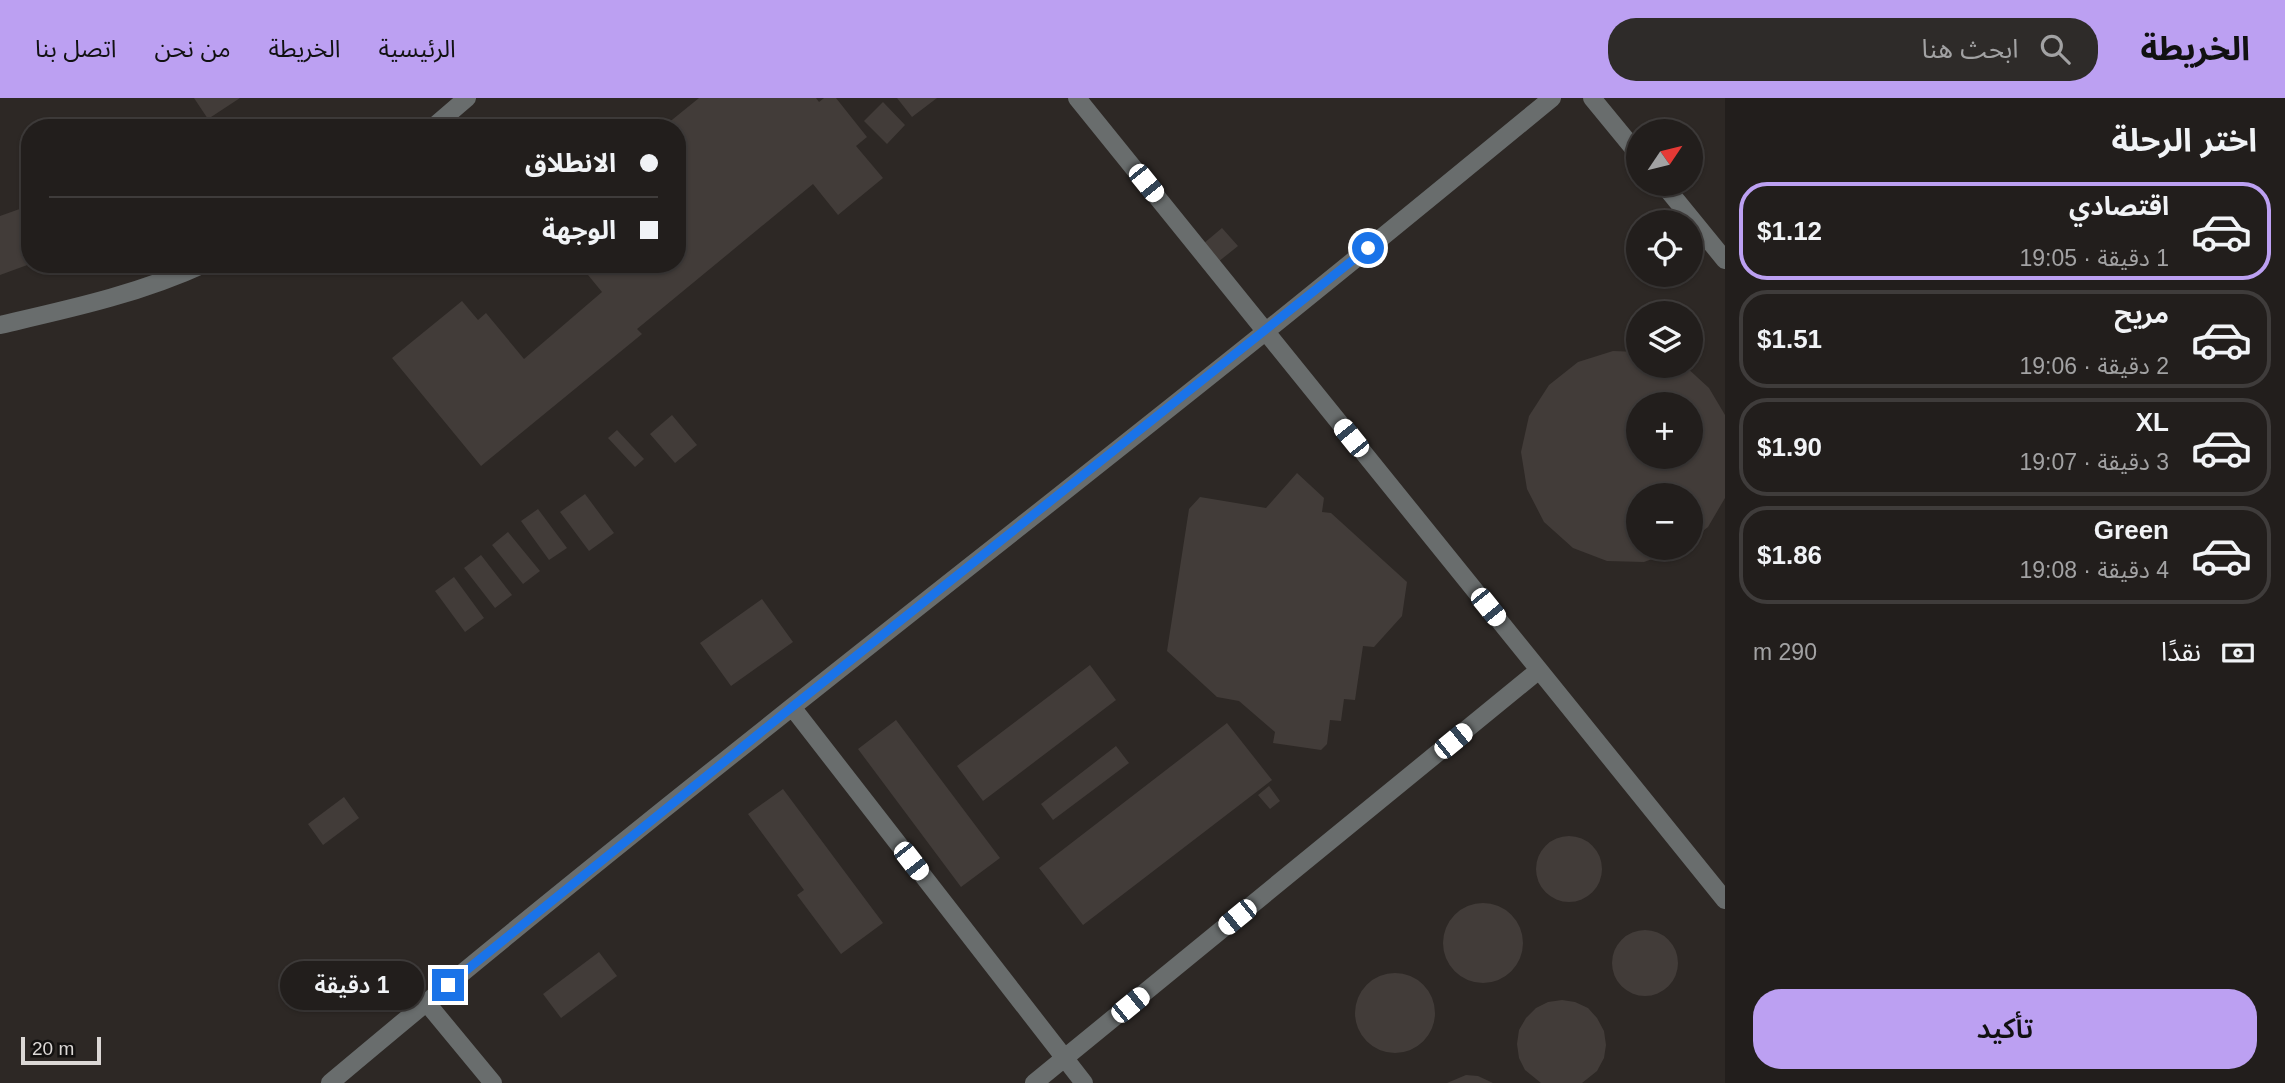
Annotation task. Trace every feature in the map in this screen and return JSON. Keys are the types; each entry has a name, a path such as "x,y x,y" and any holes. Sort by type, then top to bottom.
{"lane":[{"path":"442,119 467,98"},
{"path":"1077,98 1725,900"},
{"path":"330,1083 426,1002 792,707 1266,332 1552,98"},
{"path":"1592,98 1626,139"},
{"path":"1672,196 1725,260"},
{"path":"0,325 97,302 185,273"},
{"path":"1034,1083 1539,670"},
{"path":"792,707 1084,1083"},
{"path":"426,1002 494,1083"}],"building":[{"path":"194,98 240,98 208,119"},
{"path":"699,98 816,98 819,102 824,98 836,98 867,137 856,146 883,178 838,215 813,184 637,329 642,334 481,466 392,358 462,301 478,320 486,313 524,359 602,292 586,273 686,273 686,119 673,119"},
{"path":"897,98 937,98 912,117"},
{"path":"883,102 905,125 887,144 864,121"},
{"path":"21,208 21,267 0,275 0,216"},
{"path":"1222,228 1238,246 1218,262 1203,244"},
{"path":"1613,351 1626,352 1626,378 1698,378 1709,388 1725,415 1725,498 1708,527 1703,531 1703,483 1626,483 1626,560 1649,560 1607,561 1573,548 1544,522 1527,489 1521,452 1529,416 1549,385 1578,362"},
{"path":"672,415 697,445 675,463 650,434"},
{"path":"617,430 644,459 635,467 608,438"},
{"path":"1297,473 1324,498 1322,512 1331,513 1407,582 1402,616 1374,647 1363,646 1355,700 1344,699 1341,721 1330,720 1327,744 1321,750 1273,743 1275,732 1239,701 1217,697 1167,651 1189,509 1200,497 1266,508"},
{"path":"585,494 614,533 589,551 560,512"},
{"path":"538,509 567,548 549,560 521,521"},
{"path":"508,532 540,571 523,584 492,545"},
{"path":"481,555 512,595 495,608 464,568"},
{"path":"454,577 484,618 465,632 435,591"},
{"path":"762,599 793,642 731,686 700,643"},
{"path":"1090,665 1116,700 983,801 957,766"},
{"path":"896,720 1000,858 961,887 858,749"},
{"path":"1227,723 1272,780 1083,925 1039,868"},
{"path":"1116,746 1129,763 1053,820 1041,804"},
{"path":"1269,786 1280,801 1270,809 1258,795"},
{"path":"783,789 883,923 841,954 797,895 804,890 748,814"},
{"path":"344,797 359,818 323,845 308,824"},
{"path":"1569,836 1582,838 1592,846 1600,856 1600,882 1592,892 1582,900 1569,902 1556,900 1546,892 1538,882 1536,869 1538,856 1546,846 1556,838"},
{"path":"1483,903 1498,906 1511,915 1520,928 1523,943 1520,958 1511,971 1498,980 1483,983 1468,980 1455,971 1446,958 1443,943 1446,928 1455,915 1468,906"},
{"path":"1645,930 1668,940 1678,963 1668,986 1645,996 1622,986 1612,963 1622,940"},
{"path":"599,952 617,976 561,1018 543,994"},
{"path":"1395,973 1410,976 1423,985 1432,998 1435,1013 1432,1028 1423,1041 1410,1050 1395,1053 1380,1050 1367,1041 1358,1028 1355,1013 1358,998 1367,985 1380,976"},
{"path":"1562,1000 1588,1008 1597,1018 1604,1031 1604,1058 1597,1071 1582,1083 1541,1083 1525,1070 1519,1058 1519,1030 1536,1008 1548,1002"},
{"path":"1466,1075 1478,1076 1493,1083 1447,1083"}],"route":[{"path":"448,985 1368,248"}]}
